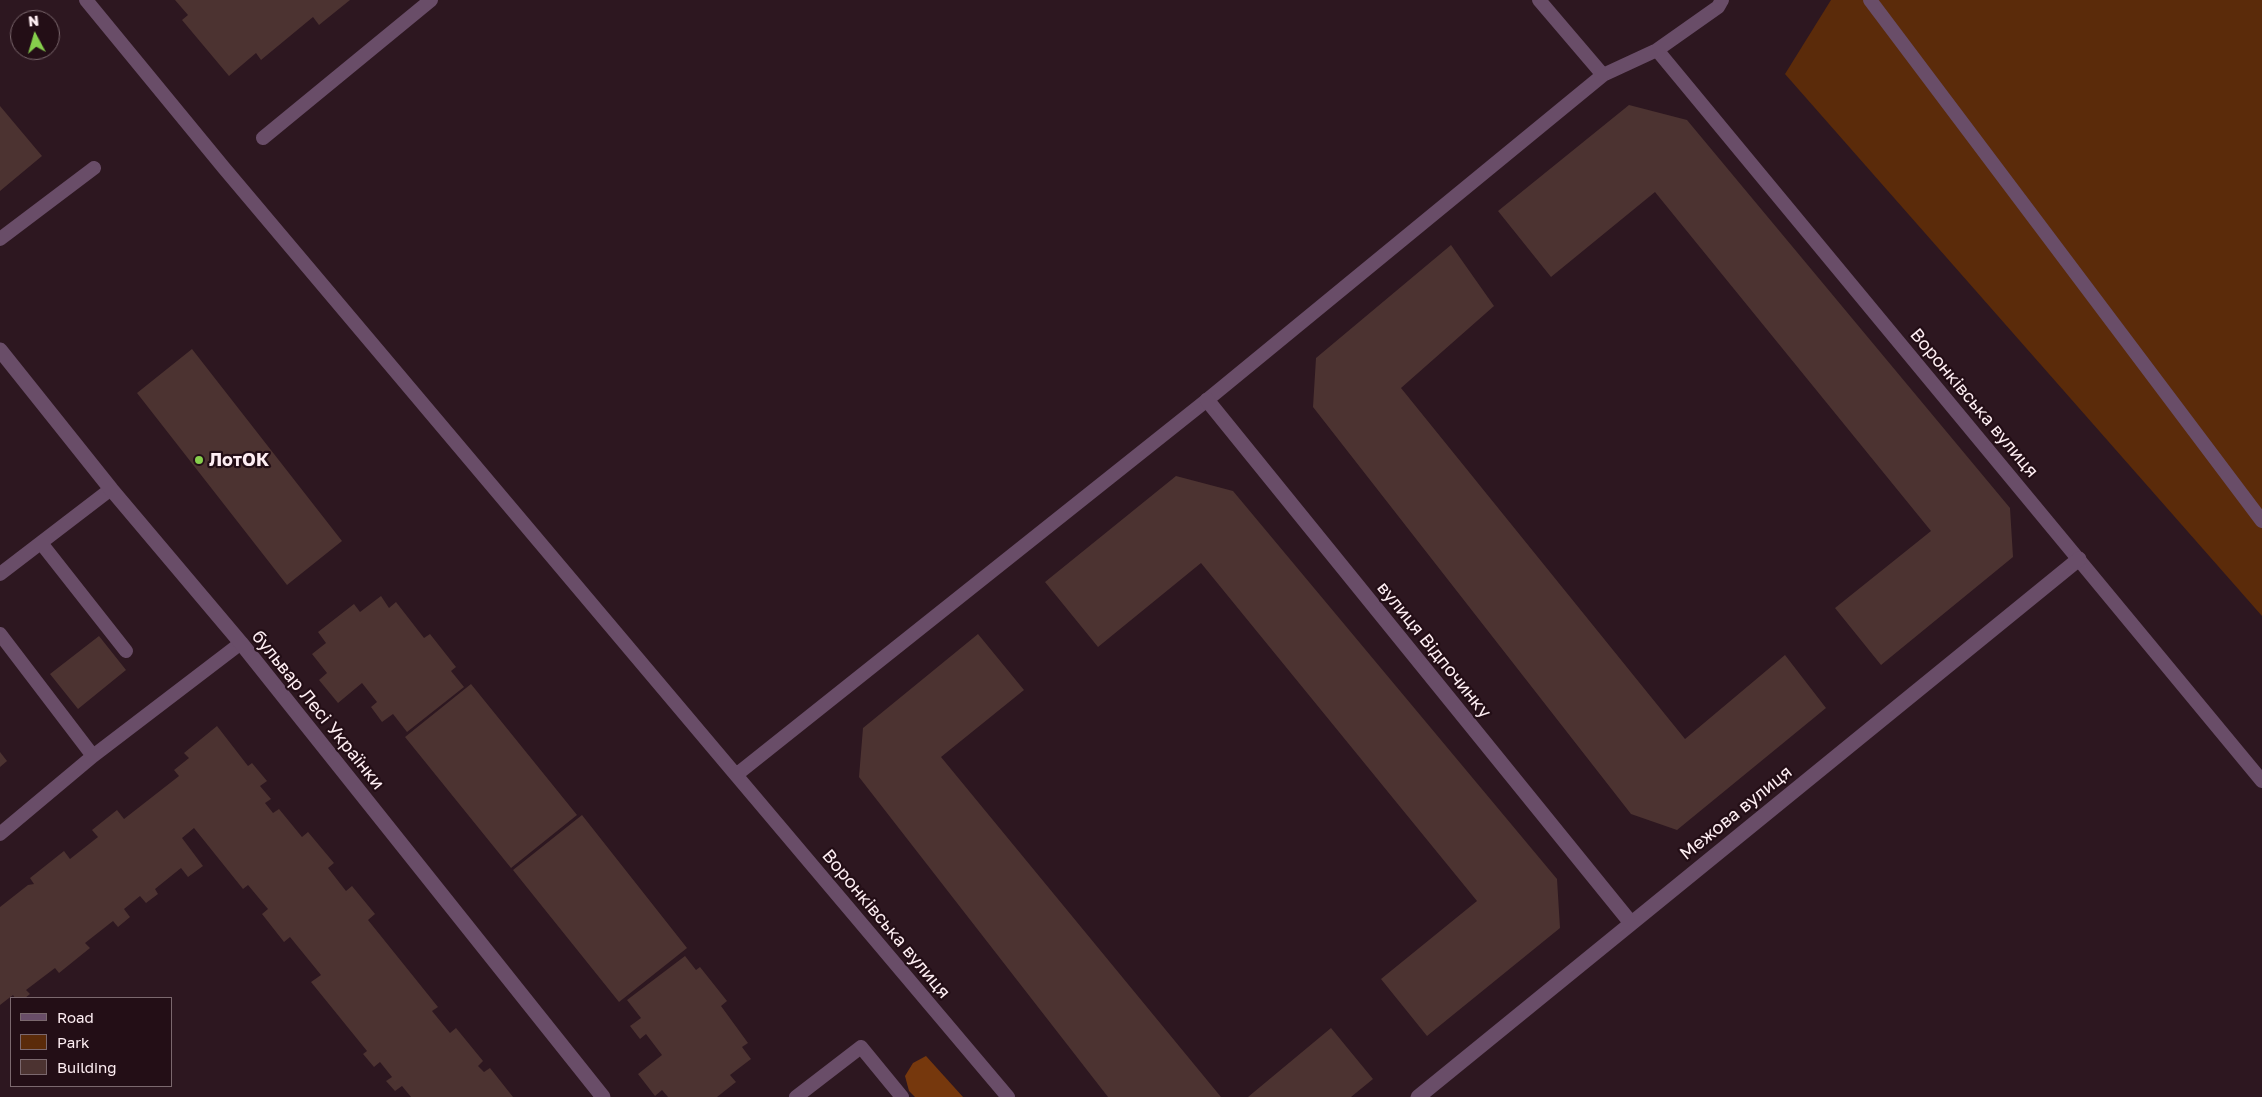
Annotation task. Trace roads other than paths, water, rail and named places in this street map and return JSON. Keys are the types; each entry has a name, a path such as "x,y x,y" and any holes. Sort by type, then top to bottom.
{"street":[{"name":"бульвар Лесі Українки","path":"0,350 111,489 241,643 603,1097"},
{"name":"вулиця Відпочинку","path":"1207,400 1631,923"},
{"name":"Межова вулиця","path":"1418,1097 2079,559"}],"lane":[{"name":"Воронківська вулиця","path":"86,0 224,168 1008,1097"},
{"path":"263,138 431,0"},
{"path":"1538,0 1603,76"},
{"path":"736,776 1207,400 1603,76 1657,50 1718,6 1722,0"},
{"path":"1870,0 2262,521"},
{"name":"Воронківська вулиця","path":"1657,50 2262,781"},
{"path":"0,239 94,168"},
{"path":"0,574 111,489"},
{"path":"42,543 126,651"},
{"path":"0,634 93,756"},
{"path":"0,834 93,756 241,643"},
{"path":"796,1097 861,1047 902,1097"}],"place":[{"name":"ЛотОК","path":"199,460"}]}
